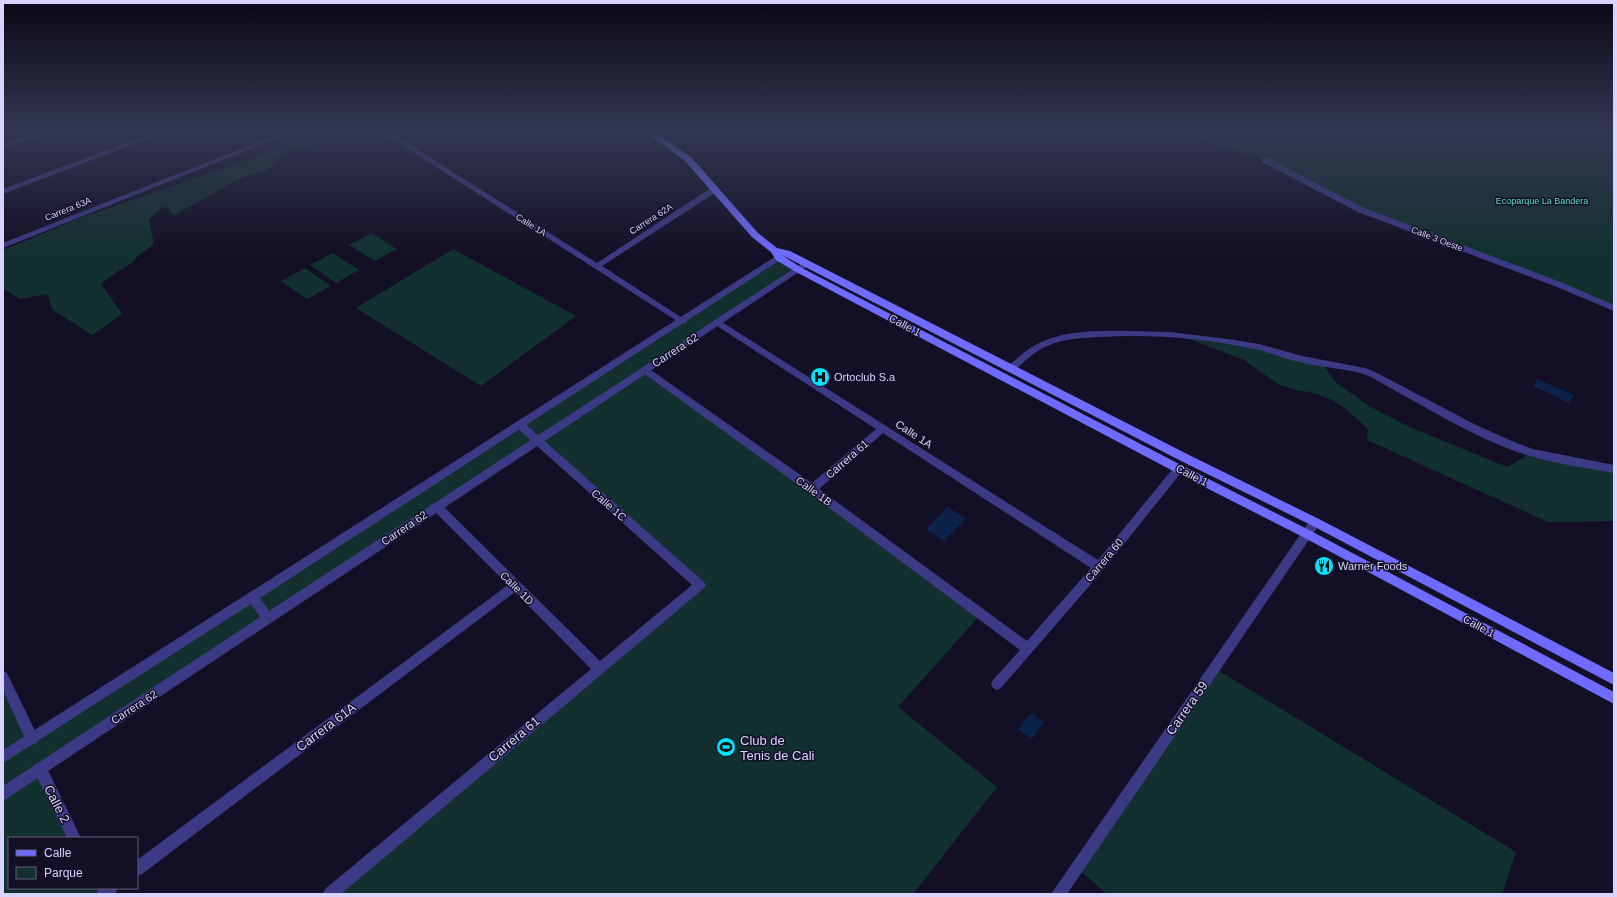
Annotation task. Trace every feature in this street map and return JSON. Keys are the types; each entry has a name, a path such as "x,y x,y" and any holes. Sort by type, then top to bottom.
{"main road":[{"name":"Calle 1","path":"699,171 755,235 774,250 779,258 803,267 1012,368 1315,522 1614,679"},
{"name":"Calle 1","path":"774,250 787,253 803,267 1179,469 1307,534 1614,698"}],"street":[{"path":"3,192 59,171"},
{"name":"Carrera 63A","path":"3,246 192,171"},
{"name":"Calle 1A","path":"446,171 683,321"},
{"name":"Calle 3 Oeste","path":"1286,171 1361,210 1560,285 1614,308"},
{"name":"Carrera 62A","path":"597,266 715,189"},
{"name":"Carrera 62","path":"3,757 787,253"},
{"name":"Carrera 62","path":"3,794 536,441 803,267"},
{"name":"Calle 1A","path":"717,322 1099,567"},
{"path":"1012,368 1042,344 1058,338 1076,336 1125,332 1205,338 1249,345 1292,357 1360,370 1496,440 1532,453 1614,469"},
{"name":"Calle 1B","path":"645,370 812,489 980,615 1028,649"},
{"name":"Calle 1C","path":"520,425 536,441 700,585"},
{"name":"Carrera 61","path":"812,489 883,428"},
{"name":"Carrera 60","path":"997,684 1099,567 1179,469"},
{"name":"Calle 1D","path":"436,507 598,668"},
{"name":"Carrera 59","path":"1058,894 1315,522"},
{"name":"Carrera 61","path":"330,894 598,668 700,585"},
{"name":"Carrera 61A","path":"138,868 515,586"},
{"path":"252,597 268,618"},
{"path":"3,677 32,739"},
{"name":"Calle 2","path":"40,769 74,837"}],"green space":[{"path":"216,171 267,171 253,174 235,181 175,215 170,213 169,208 163,207 149,219 154,244 137,257 132,263 118,271 101,284 122,314 92,335 53,310 47,294 20,299 3,288 3,250 83,217"},
{"name":"Ecoparque La Bandera","path":"1286,171 1614,171 1614,308 1361,210"},
{"path":"371,233 397,249 375,261 349,245"},
{"path":"453,249 576,316 481,386 356,308"},
{"path":"333,253 359,270 336,283 310,265"},
{"path":"779,258 799,270 645,369 980,615 898,707 997,787 913,894 330,894 700,585 536,441 40,769 74,837 8,837 8,889 100,889 103,894 3,894 3,677 32,738"},
{"path":"305,268 331,286 307,299 281,281"},
{"path":"1175,336 1205,338 1323,364 1334,381 1369,406 1407,426 1507,467 1532,453 1614,469 1614,521 1548,522 1367,440 1368,429 1346,409 1332,400 1311,392 1299,391 1278,384 1244,360 1192,340"},
{"path":"1214,668 1516,852 1502,894 1107,894 1076,867"}],"water":[{"path":"1537,379 1574,395 1569,403 1533,386"},
{"path":"948,507 966,519 944,541 926,529"},
{"path":"1031,713 1044,722 1032,739 1018,729"}],"place":[{"name":"Ortoclub S.a","path":"820,377"},
{"name":"Warner Foods","path":"1324,566"},
{"name":"Club de Tenis de Cali","path":"726,747"}]}
